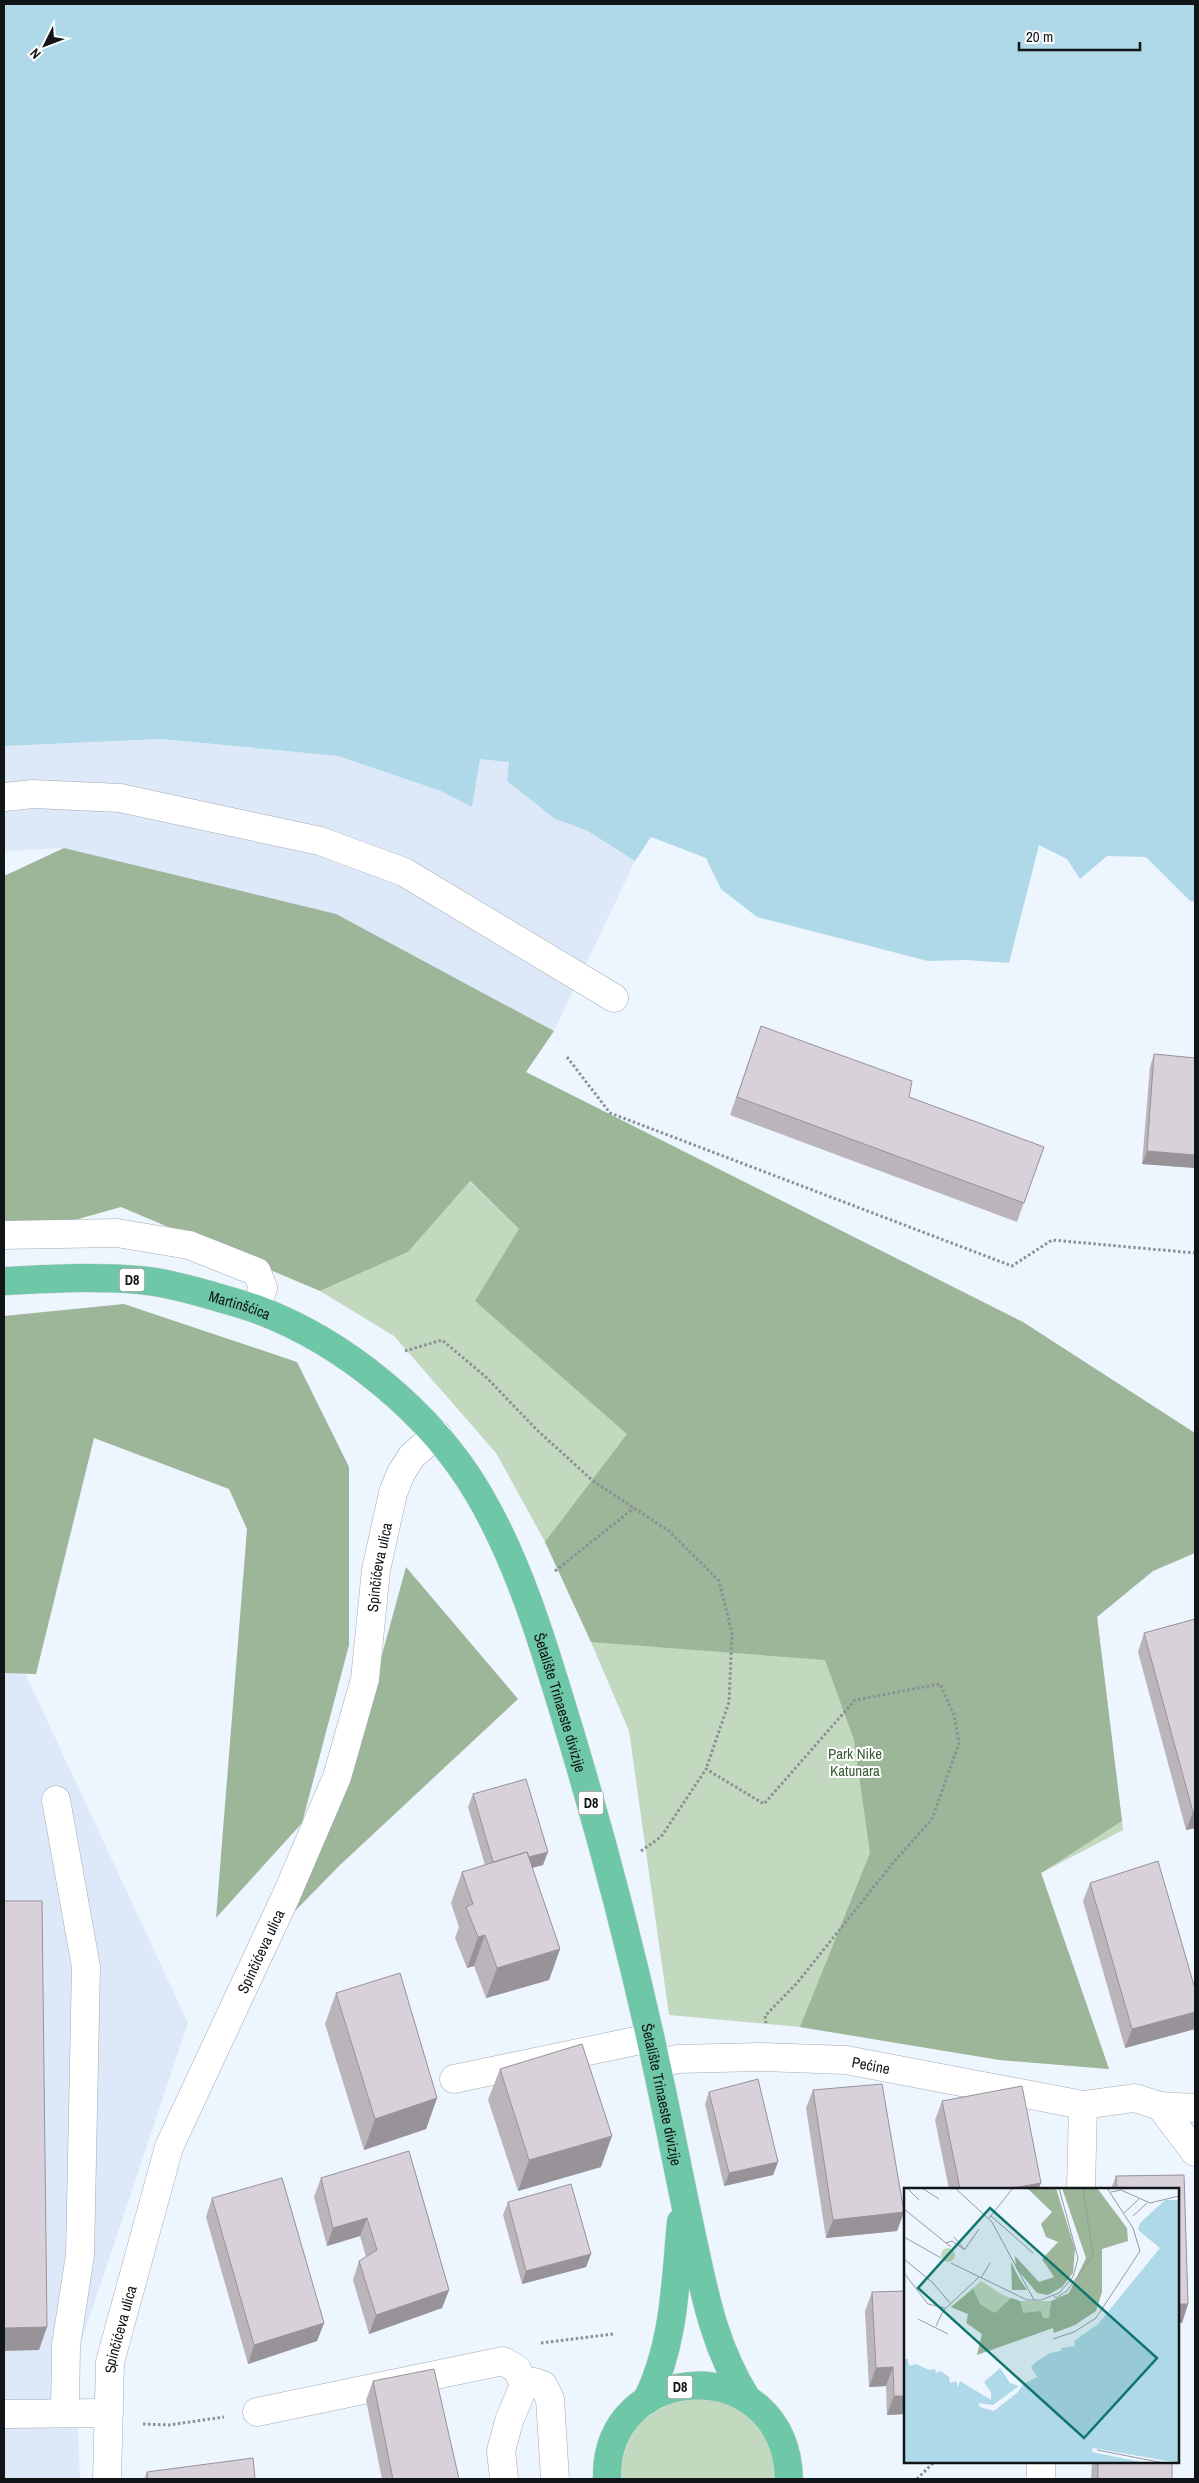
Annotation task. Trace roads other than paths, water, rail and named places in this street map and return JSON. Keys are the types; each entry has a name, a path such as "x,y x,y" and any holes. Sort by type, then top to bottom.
{"main road":[{"name":"Martinšćica","path":"4,1281 69,1278 141,1280 194,1290 256,1309 318,1339 383,1383 437,1434"},
{"name":"Šetalište Trinaeste divizije","path":"437,1434 461,1465 481,1497 538,1626 602,1840 656,2064 710,2320 733,2376 747,2399"},
{"name":"Šetalište Trinaeste divizije","path":"647,2400 658,2376 672,2326 684,2195"},
{"name":"D8","path":"607,2479 607,2466 614,2440 628,2418 647,2400 671,2389 697,2384 723,2388 747,2399 775,2427 784,2444 789,2463 789,2479"}],"street":[{"path":"4,798 33,794 120,798 320,841 404,872 614,998"},
{"path":"4,1235 116,1233 189,1245 257,1272 263,1288 256,1309"},
{"name":"Spinčićeva ulica","path":"107,2479 110,2362 169,2147 286,1896 337,1777 365,1679 376,1570 393,1493 401,1473 412,1456 437,1434"},
{"path":"56,1800 86,1967 80,2255 66,2345 65,2413"},
{"path":"454,2079 650,2038"},
{"name":"Pećine","path":"656,2064 678,2059 846,2060 1083,2105 1135,2098 1160,2106 1195,2108"},
{"path":"1081,2188 1083,2105"},
{"path":"1160,2106 1195,2152"},
{"path":"256,2412 503,2361 517,2368 524,2385 509,2421 501,2451 504,2479"},
{"path":"524,2385 534,2382 543,2385 550,2399 555,2479"},
{"path":"4,2414 65,2413 108,2418"},
{"path":"1041,2463 1041,2479"}],"water":[{"path":"4,4 1195,4 1195,902 1190,901 1146,857 1107,856 1080,879 1067,859 1039,845 1009,963 965,960 928,961 757,917 721,889 706,858 651,837 635,861 586,830 555,819 507,781 509,762 480,759 472,807 441,791 338,756 161,739 4,746"}],"park label":[{"name":"Park Nike Katunara","path":"855,1762"}]}
